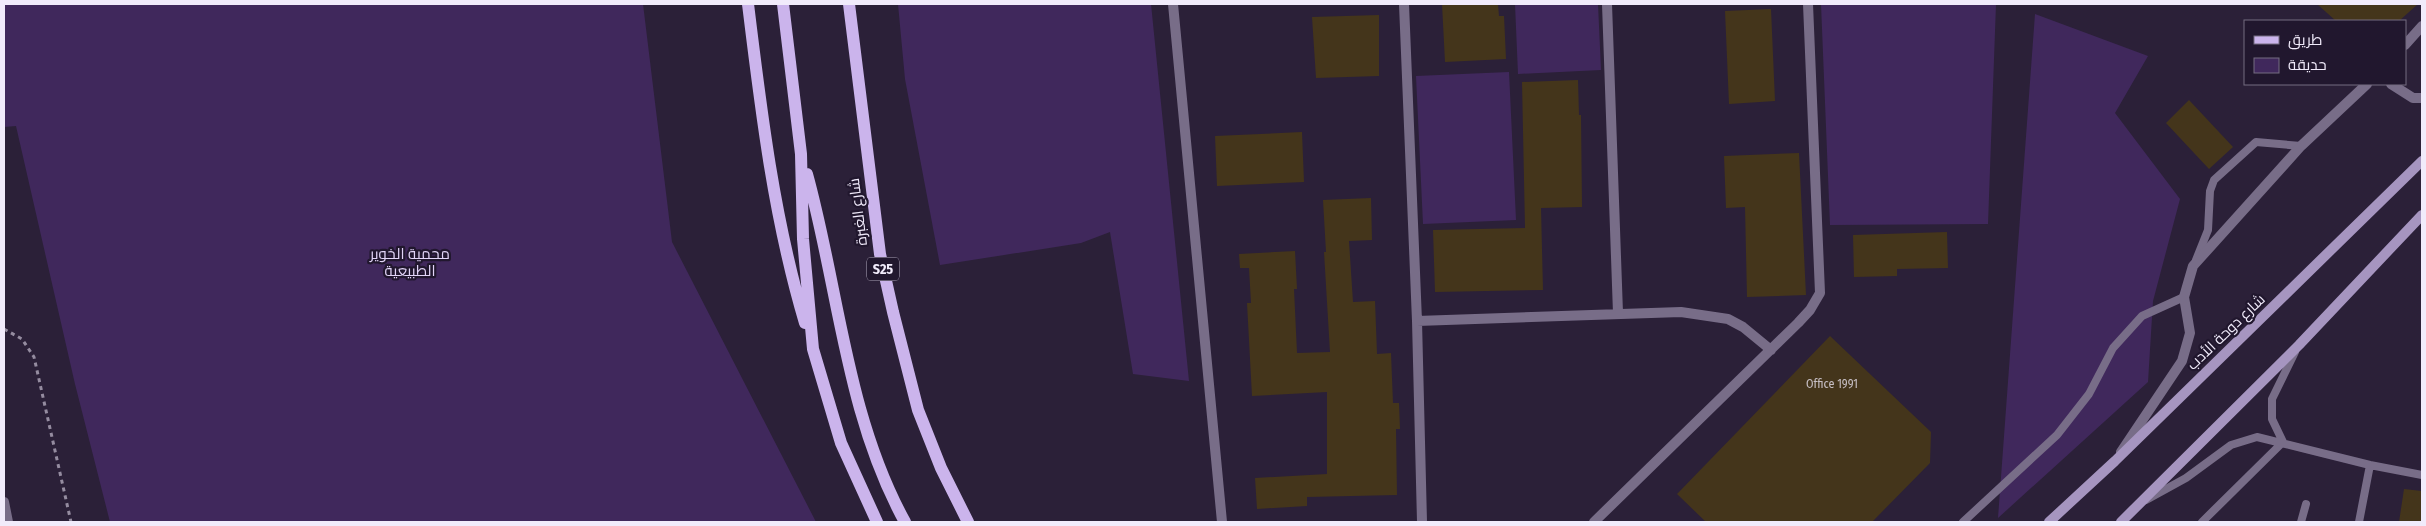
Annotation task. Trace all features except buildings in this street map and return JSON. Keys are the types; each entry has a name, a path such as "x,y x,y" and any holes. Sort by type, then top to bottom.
{"main road":[{"path":"748,4 769,165 794,288 842,443 877,522"},
{"path":"783,4 801,154 803,239 812,349"},
{"name":"شارع الغبرة","path":"850,4 880,254 890,302 918,410 941,468 968,522"},
{"path":"801,154 819,217 856,395 874,456 905,522"},
{"name":"شارع دوحة الأدب","path":"2049,522 2115,461 2422,161"},
{"path":"2121,522 2299,345 2422,215"}],"street":[{"path":"1173,4 1222,522"},
{"path":"1404,4 1417,321 1422,522"},
{"path":"1607,4 1618,314"},
{"path":"1594,522 1771,350 1810,310 1820,293 1808,4"},
{"path":"2406,44 2422,26"},
{"path":"2115,461 2182,361 2190,333 2184,297 2192,266 2301,146 2366,85"},
{"path":"2393,85 2413,98 2422,98"},
{"path":"1417,321 1681,312 1728,319 1743,327 1771,350"},
{"path":"4,502 8,522"}],"lane":[{"path":"2192,266 2208,230 2210,191 2214,180 2256,142 2301,146"},
{"path":"1963,522 2057,434 2088,394 2113,348 2142,316 2184,297"},
{"path":"2283,442 2272,419 2272,399 2299,345"},
{"path":"2144,501 2186,478 2231,445 2257,436 2370,465 2422,475"},
{"path":"2202,522 2283,442"},
{"path":"2360,522 2370,465"},
{"path":"2301,522 2306,504"}],"path":[{"path":"4,329 22,339 34,357 70,522"}],"green space":[{"name":"محمية الخوير الطبيعية","path":"4,4 643,4 672,242 816,522 110,522 75,384 16,126 4,127"},
{"path":"898,4 1151,4 1189,381 1133,374 1110,232 1081,243 940,265 905,79"},
{"path":"1515,4 1598,4 1601,70 1518,74"},
{"path":"1821,4 1996,4 1988,224 1830,225"},
{"path":"2035,14 2148,56 2115,113 2180,199 2153,301 2148,382 1998,518"},
{"path":"1509,72 1516,220 1423,224 1416,76"}]}
